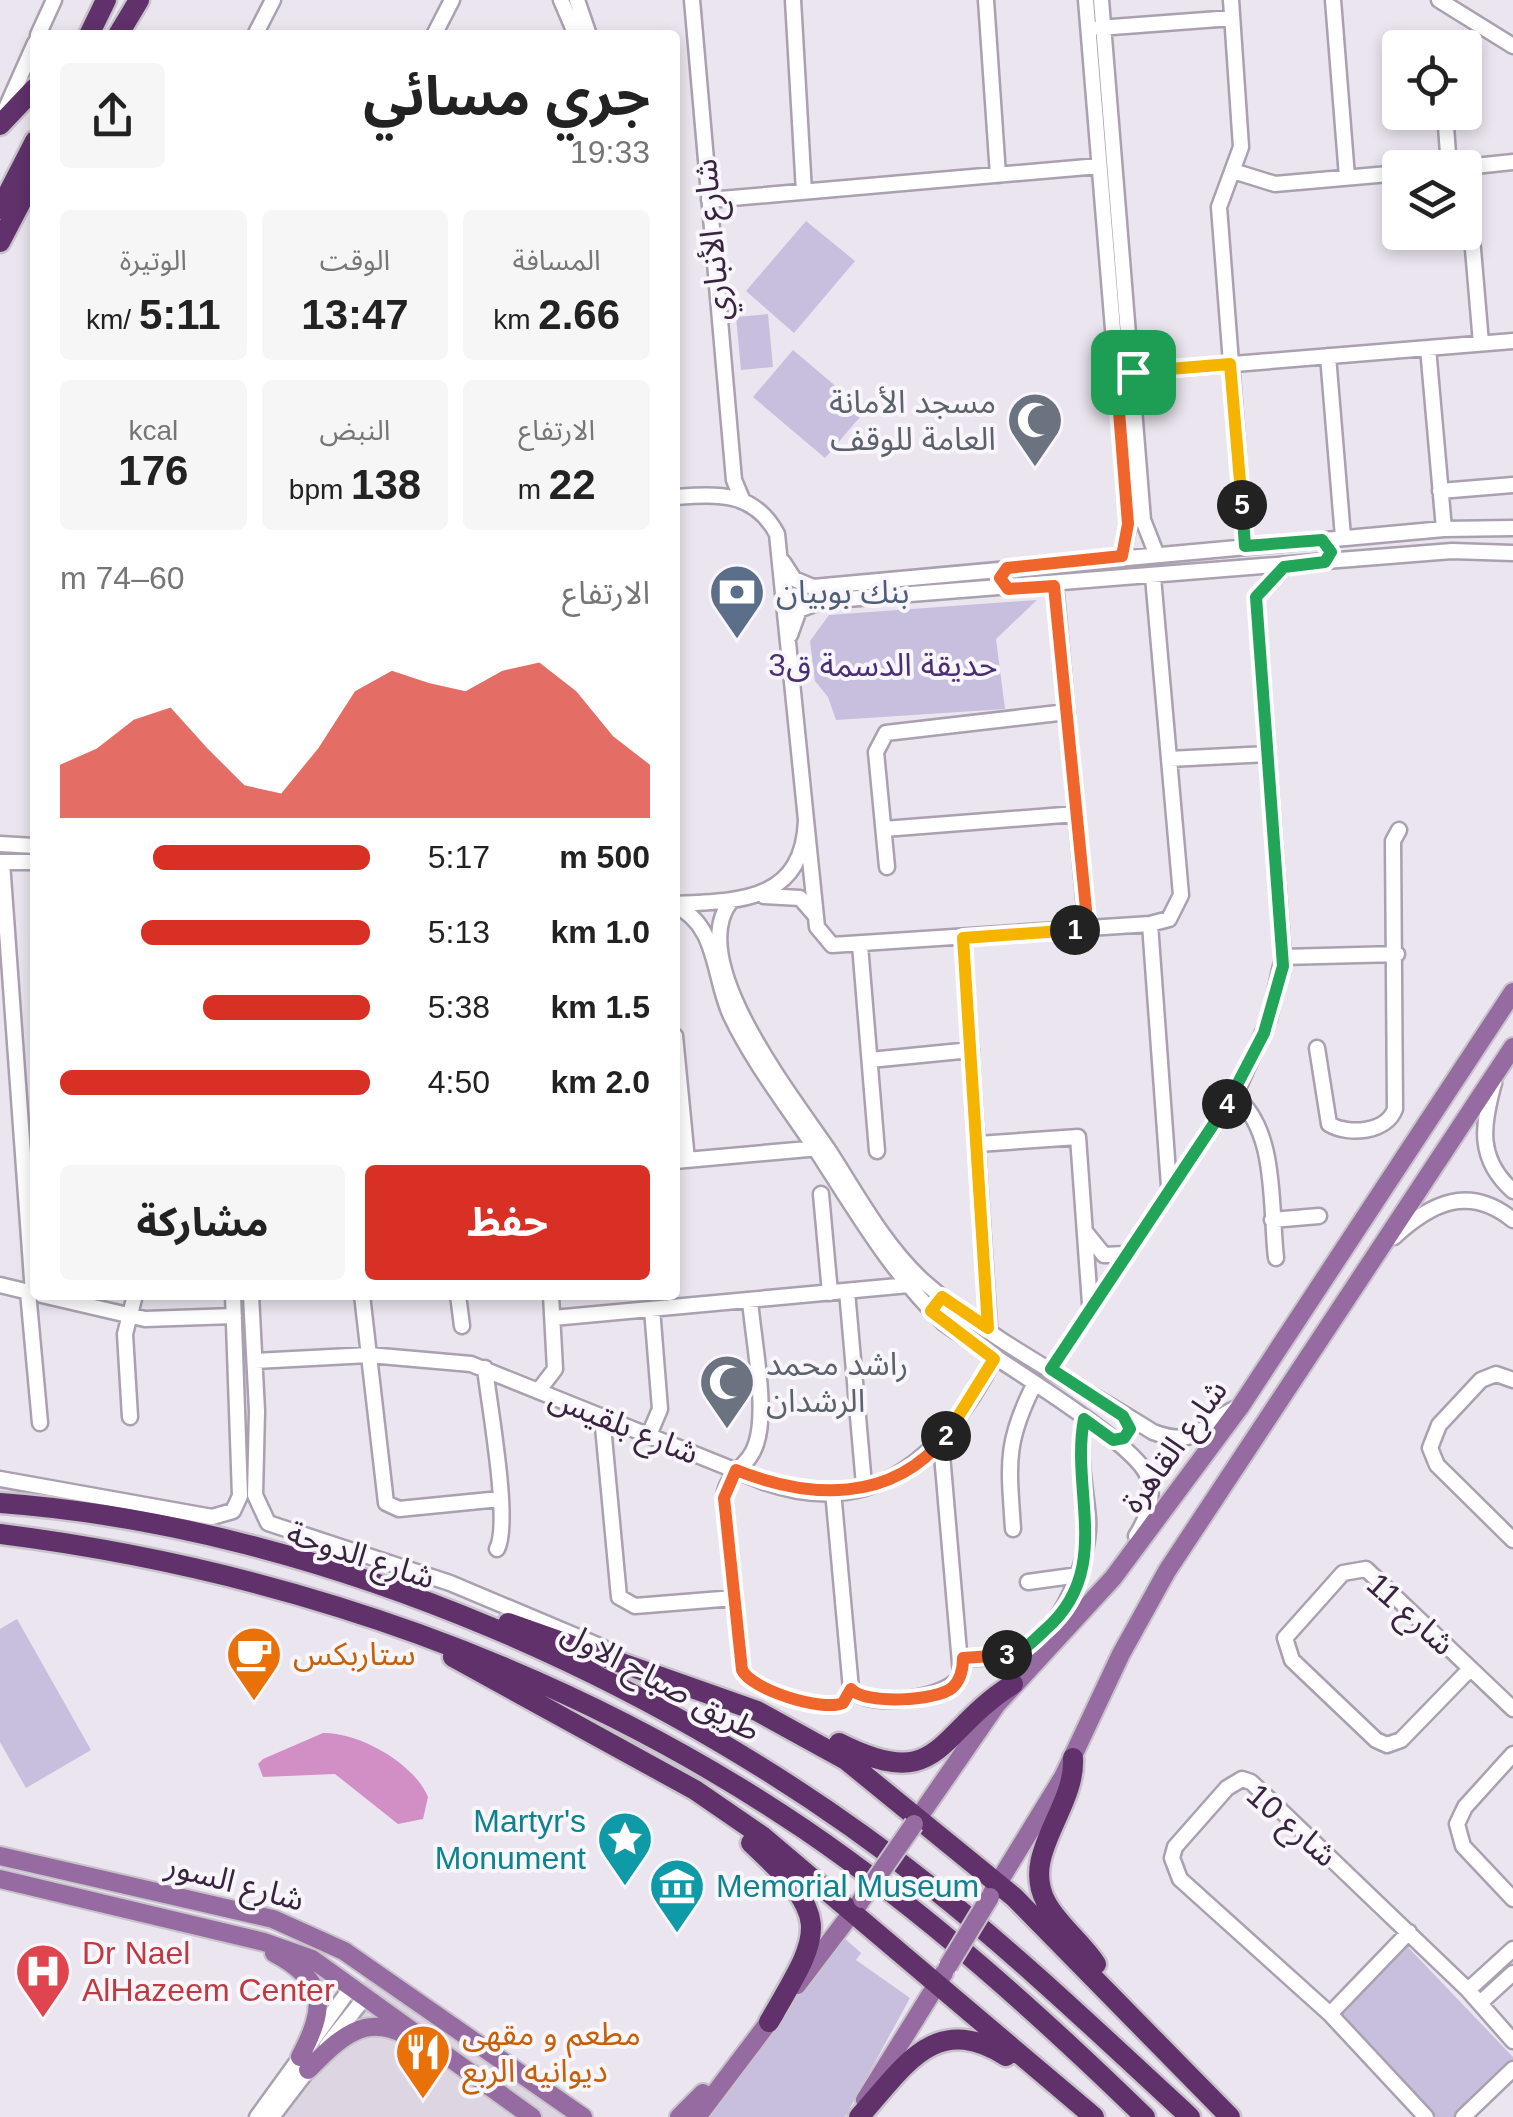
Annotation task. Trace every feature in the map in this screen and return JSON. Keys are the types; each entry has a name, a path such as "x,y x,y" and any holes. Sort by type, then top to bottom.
{"highway":[{"path":"107,30 122,0"},
{"path":"121,30 139,0"},
{"path":"88,30 104,5"},
{"path":"0,123 30,93"},
{"path":"0,209 30,151"},
{"path":"0,242 30,185"},
{"name":"طريق صباح الاول","path":"0,1501 230,1542 410,1596 568,1662 660,1709 791,1787 930,1886 1190,2117"},
{"name":"طريق صباح الاول","path":"0,1534 146,1556 404,1628 506,1665 611,1715 805,1830 918,1914 1141,2114"},
{"path":"410,1596 456,1604 669,1676 812,1739 864,1773 1107,1989 1230,2117"},
{"path":"404,1628 696,1790 762,1836 858,1906 936,1987 1094,2117"},
{"path":"812,1739 836,1742 882,1764 908,1765 931,1755 983,1705 1013,1684"},
{"path":"1073,1758 1072,1786 1042,1854 1040,1882 1049,1908 1086,1950 1107,1989"},
{"path":"696,1790 796,1885 810,1913 807,1954 768,2022"},
{"path":"856,2117 916,2054 949,2039 990,2046 1077,2102"},
{"path":"1127,2059 1206,2117"}],"main road":[{"name":"شارع القاهرة","path":"736,2062 858,1906 1013,1684 1135,1550 1240,1407 1513,992"},
{"name":"شارع القاهرة","path":"856,2117 1073,1758 1142,1611 1513,1047"},
{"path":"1436,1110 1440,1122 1448,1125 1474,1108"},
{"name":"شارع السور","path":"0,1856 273,1918 314,1934 582,2117"},
{"name":"شارع السور","path":"0,1879 243,1936 312,1959 363,1988 460,2066 532,2117"},
{"path":"243,1936 288,1960 314,1986 320,2017 304,2063"},
{"path":"360,1962 363,1988 448,2023"},
{"path":"304,2063 340,2038 370,2026 396,2030 460,2066"},
{"path":"697,2117 736,2062"},
{"path":"679,2117 736,2062"},
{"path":"708,2117 721,2083"},
{"path":"558,2099 592,2117"}],"street":[{"path":"257,30 272,0"},
{"path":"437,30 452,0"},
{"path":"560,0 574,30"},
{"path":"576,0 587,30"},
{"name":"شارع الأنباري","path":"692,0 734,480 742,499 771,524 783,562 816,919"},
{"path":"793,0 804,192"},
{"path":"986,0 998,175"},
{"path":"1086,0 1096,28 1133,372 1143,520 1156,553"},
{"path":"1101,0 1096,28 1100,166 1128,524 1122,556"},
{"path":"1231,0 1242,140 1219,201 1245,546"},
{"path":"1333,0 1347,178"},
{"path":"1444,1 1513,46"},
{"path":"40,30 50,2"},
{"path":"1096,28 1232,18"},
{"path":"0,123 30,54"},
{"path":"1482,165 1513,162"},
{"path":"709,200 1100,166"},
{"path":"1233,171 1264,183 1382,174"},
{"path":"1468,250 1481,343"},
{"path":"1116,374 1513,340"},
{"path":"1428,348 1444,528"},
{"path":"1328,356 1343,537"},
{"path":"720,495 734,480"},
{"path":"1440,490 1513,485"},
{"path":"680,497 720,495 742,499"},
{"path":"783,562 794,580 813,587 1444,528 1510,528 1506,552 1325,562 816,602 798,610 790,635"},
{"path":"1322,540 1330,548 1325,562"},
{"path":"1051,1369 1233,1095 1264,1033 1280,984 1282,957 1256,597 1284,567"},
{"path":"1007,568 1000,578 1008,589"},
{"path":"1224,572 1256,597"},
{"path":"754,896 800,898 828,944 1150,924 1172,916 1181,898 1153,577"},
{"path":"1054,586 1088,929"},
{"path":"888,866 876,752 886,732 1067,712"},
{"path":"1169,759 1268,754"},
{"path":"884,829 1076,814"},
{"path":"680,905 732,901 776,886 792,871 802,850 806,820"},
{"path":"1316,1048 1330,1124 1342,1129 1377,1128 1389,1122 1396,1109 1393,841 1398,830"},
{"path":"0,844 30,846"},
{"path":"30,862 1,862 4,950 30,1241"},
{"path":"732,901 721,916 719,941 740,1012 820,1147 910,1286 931,1311 1113,1440 1142,1466 1150,1481 1151,1499 1135,1538 1135,1550"},
{"path":"680,909 701,924 737,1028 899,1257 942,1297 1123,1416 1162,1436 1184,1438 1203,1433 1240,1407"},
{"path":"1150,924 1169,1186"},
{"path":"963,938 988,1328"},
{"path":"860,944 877,1151"},
{"path":"1282,957 1397,954"},
{"path":"870,1060 971,1050"},
{"path":"17,1070 30,1069"},
{"path":"1498,1070 1484,1120 1483,1140 1492,1168 1513,1191"},
{"path":"1233,1095 1259,1126 1276,1258"},
{"path":"978,1144 1078,1137 1090,1305"},
{"path":"681,1160 820,1147"},
{"path":"821,1194 830,1293"},
{"path":"1386,1244 1422,1211 1448,1200 1480,1202 1513,1220"},
{"path":"1272,1220 1319,1216"},
{"path":"1085,1228 1100,1253 1124,1254"},
{"path":"0,1286 30,1292"},
{"path":"553,1318 910,1286"},
{"path":"847,1291 864,1485"},
{"path":"931,1311 942,1297"},
{"path":"34,1300 40,1422"},
{"path":"63,1300 164,1320 234,1316"},
{"path":"130,1417 125,1342 133,1300"},
{"path":"0,1478 221,1517 239,1502 240,1424 232,1300"},
{"name":"شارع الدوحة","path":"250,1300 255,1361 254,1495 261,1514 272,1526 450,1583 669,1676"},
{"path":"363,1300 386,1503 399,1509 500,1499"},
{"path":"459,1300 462,1326"},
{"path":"539,1390 555,1369 551,1300"},
{"path":"750,1300 760,1428 751,1456 736,1470 724,1498 741,1667 750,1681 826,1708 843,1703 851,1689 833,1491"},
{"path":"649,1435 660,1410 652,1309"},
{"name":"شارع بلقيس","path":"255,1361 369,1355 438,1358 485,1368 792,1490 833,1491 864,1485 909,1468 941,1443 994,1359"},
{"path":"485,1368 500,1499 502,1536 497,1549"},
{"path":"1513,1380 1496,1374 1481,1380 1435,1430 1430,1448 1437,1465 1513,1540"},
{"path":"1014,1529 1008,1450 1013,1425 1034,1385"},
{"path":"602,1416 619,1598 635,1606 734,1598"},
{"path":"1113,1440 1124,1438 1130,1429 1123,1416"},
{"path":"963,1658 1018,1654 1058,1618 1080,1576 1088,1522 1080,1455 1084,1419"},
{"path":"240,1424 244,1432 256,1429"},
{"path":"851,1689 874,1700 944,1692 960,1679 963,1658 941,1443"},
{"name":"شارع 11","path":"1470,1669 1401,1740 1387,1745 1376,1740 1292,1660 1286,1635 1343,1574 1362,1568 1370,1571 1513,1708"},
{"path":"1028,1582 1080,1576"},
{"path":"1513,1754 1465,1808 1457,1824 1462,1846 1513,1899"},
{"name":"شارع 10","path":"1426,2117 1330,2014 1174,1870 1174,1847 1227,1788 1242,1780 1251,1782 1468,1990 1513,2042"},
{"path":"1330,2014 1408,1932"},
{"path":"1468,1990 1513,1950"},
{"path":"1480,2003 1513,1973"},
{"path":"256,2117 363,1988"},
{"path":"272,2117 304,2063"},
{"path":"1462,2117 1513,2069"}],"shaded area":[{"path":"323,1733 369,1744 399,1762 428,1797 423,1819 398,1824 335,1774 263,1777 258,1764 263,1759"},
{"path":"366,1979 565,2117 262,2117"}],"green space":[{"path":"806,221 855,261 794,333 746,291"},
{"path":"768,314 773,367 741,370 736,317"},
{"path":"793,350 865,411 825,458 753,397"},
{"name":"حديقة الدسمة ق3","path":"1037,600 996,639 1005,709 836,720 828,697 815,681 810,641 829,615"},
{"path":"17,1619 91,1750 26,1788 0,1742 0,1629"},
{"path":"842,1936 861,1953 856,1960 910,1998 845,2117 702,2117"},
{"path":"1404,1943 1513,2057 1513,2064 1459,2117 1426,2117 1330,2018"}],"place":[{"name":"مسجد الأمانة العامة للوقف","path":"1035,469"},
{"name":"بنك بوبيان","path":"737,641"},
{"name":"راشد محمد الرشدان","path":"727,1431"},
{"name":"ستاربكس","path":"254,1703"},
{"name":"Martyr's Monument","path":"625,1888"},
{"name":"Memorial Museum","path":"677,1935"},
{"name":"Dr Nael AlHazeem Center","path":"43,2020"},
{"name":"مطعم و مقهى ديوانيه الربع","path":"423,2101"}],"route":[{"path":"1230,364 1245,546 1322,540 1330,548 1325,562 1284,567 1256,597 1283,966 1280,984 1264,1033 1240,1084 1051,1369 1130,1424 1124,1438 1113,1440 1084,1419 1080,1455 1088,1522 1080,1576 1058,1618 1018,1654 963,1658 960,1679 944,1692 874,1700 858,1696 851,1689 843,1703 822,1707 752,1683 743,1672 724,1504 726,1486 736,1470 799,1491 840,1490 909,1468 932,1452 950,1432 994,1359 931,1311 942,1297 988,1328 963,938 1088,929 1054,586 1008,589 1002,586 1000,578 1007,568 1122,556 1128,524 1116,374 1133,372 1230,364"}]}
